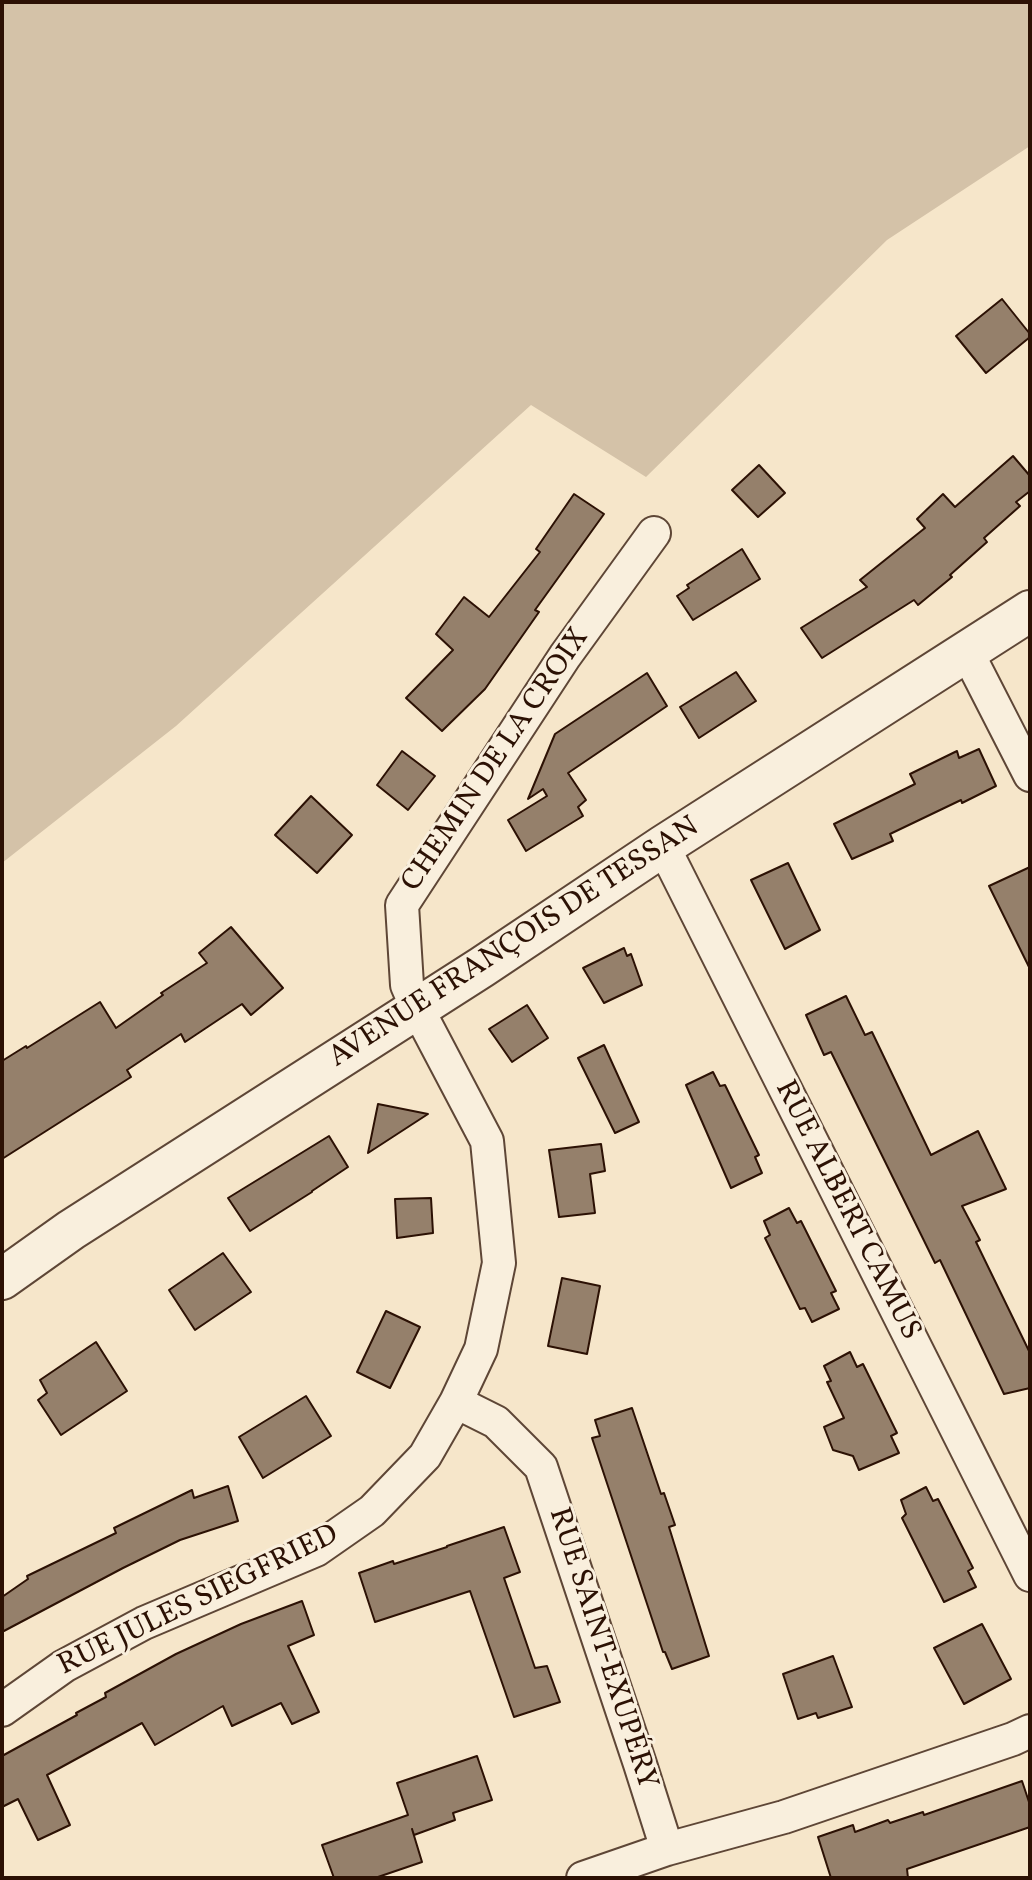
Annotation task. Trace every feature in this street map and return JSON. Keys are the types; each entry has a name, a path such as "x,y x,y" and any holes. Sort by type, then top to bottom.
{"street":[{"name":"CHEMIN DE LA CROIX","path":"417,1008 407,985 402,905 565,656 654,533"},
{"name":"AVENUE FRANÇOIS DE TESSAN","path":"2,1279 71,1230 1030,611"},
{"path":"966,650 1030,775"},
{"name":"RUE ALBERT CAMUS","path":"663,846 1030,1575"},
{"name":"RUE JULES SIEGFRIED","path":"2,1710 64,1666 144,1623 316,1550 372,1511 425,1456 456,1402 481,1349 499,1263 487,1141 417,1008"},
{"name":"RUE SAINT-EXUPÉRY","path":"456,1402 496,1422 541,1467 667,1849"},
{"path":"583,1878 667,1849 784,1817 1030,1731"}],"shaded area":[{"path":"2,2 1030,2 1030,146 887,240 646,477 531,405 176,726 2,863"}],"building":[{"path":"1002,299 1030,337 986,373 956,336"},
{"path":"1013,456 1030,476 1030,491 1016,502 1020,506 984,538 987,542 918,605 914,600 822,658 801,628 867,587 860,580 925,528 917,519 943,494 955,507"},
{"path":"759,465 785,493 758,517 732,490"},
{"path":"574,494 604,514 535,610 539,612 485,689 442,731 406,698 453,650 436,634 464,597 489,617 540,552 536,549"},
{"path":"742,549 760,579 693,620 677,596 689,588 687,585"},
{"path":"736,672 756,701 699,738 680,707"},
{"path":"647,673 667,706 568,773 586,800 578,807 583,816 526,851 508,820 547,796 543,789 528,799 555,734"},
{"path":"979,749 996,786 890,834 893,841 852,859 834,824 915,784 910,774 957,751 959,758"},
{"path":"402,751 435,776 408,810 377,785"},
{"path":"311,796 352,835 317,873 275,835"},
{"path":"788,863 820,930 785,949 751,880"},
{"path":"1030,867 1030,969 989,886"},
{"path":"231,927 283,988 251,1015 242,1004 185,1042 181,1034 127,1070 131,1077 2,1159 2,1061 100,1002 116,1028 207,963 199,953"},
{"path":"624,948 627,956 631,954 642,985 604,1003 583,968"},
{"path":"846,996 865,1035 872,1032 931,1155 978,1131 1006,1189 962,1206 980,1240 976,1242 1030,1353 1030,1388 1004,1394 940,1260 935,1263 831,1052 824,1055 806,1015"},
{"path":"527,1005 548,1038 512,1062 489,1029"},
{"path":"604,1045 639,1122 615,1133 578,1058"},
{"path":"713,1072 720,1086 725,1085 759,1155 755,1157 762,1173 731,1188 686,1085"},
{"path":"378,1104 428,1114 368,1153"},
{"path":"329,1136 348,1167 250,1231 228,1198"},
{"path":"601,1144 605,1171 590,1174 595,1213 559,1217 549,1150"},
{"path":"431,1198 433,1233 397,1238 395,1199"},
{"path":"789,1208 797,1223 801,1221 836,1291 831,1293 839,1309 812,1322 805,1308 800,1309 765,1238 770,1235 764,1221"},
{"path":"223,1253 251,1292 195,1330 169,1290"},
{"path":"562,1278 600,1286 587,1354 548,1346"},
{"path":"386,1311 420,1327 390,1388 357,1372"},
{"path":"96,1342 127,1391 61,1435 38,1400 47,1393 40,1380"},
{"path":"850,1352 857,1367 863,1364 897,1433 891,1436 899,1453 859,1470 853,1456 833,1450 824,1427 844,1418 827,1382 831,1381 824,1366"},
{"path":"306,1396 331,1436 263,1478 239,1437"},
{"path":"632,1408 661,1494 664,1493 675,1525 669,1527 709,1656 672,1669 663,1652 592,1438 600,1436 595,1420"},
{"path":"228,1486 238,1521 180,1540 2,1632 2,1597 28,1579 27,1576 116,1533 114,1528 192,1490 194,1498"},
{"path":"926,1487 933,1501 938,1499 973,1568 968,1571 976,1587 944,1602 902,1518 906,1514 901,1500"},
{"path":"504,1527 520,1572 504,1578 535,1668 547,1666 560,1702 514,1717 470,1591 375,1622 359,1573"},
{"path":"302,1601 314,1635 288,1646 319,1712 292,1724 281,1703 232,1726 223,1706 155,1745 142,1723 47,1775 70,1825 38,1840 18,1799 2,1807 2,1756 77,1715 106,1697 105,1693 176,1654 241,1624"},
{"path":"982,1624 1011,1679 964,1704 934,1648"},
{"path":"833,1656 852,1707 818,1718 816,1713 798,1719 783,1674"},
{"path":"477,1756 492,1800 453,1813 455,1820 414,1835 412,1829 422,1862 375,1878 334,1878 322,1845 408,1815 397,1783"},
{"path":"1022,1781 1030,1805 1030,1827 907,1869 908,1878 831,1878 818,1837 853,1825 855,1832 888,1820 890,1823 923,1812 924,1815"}]}
